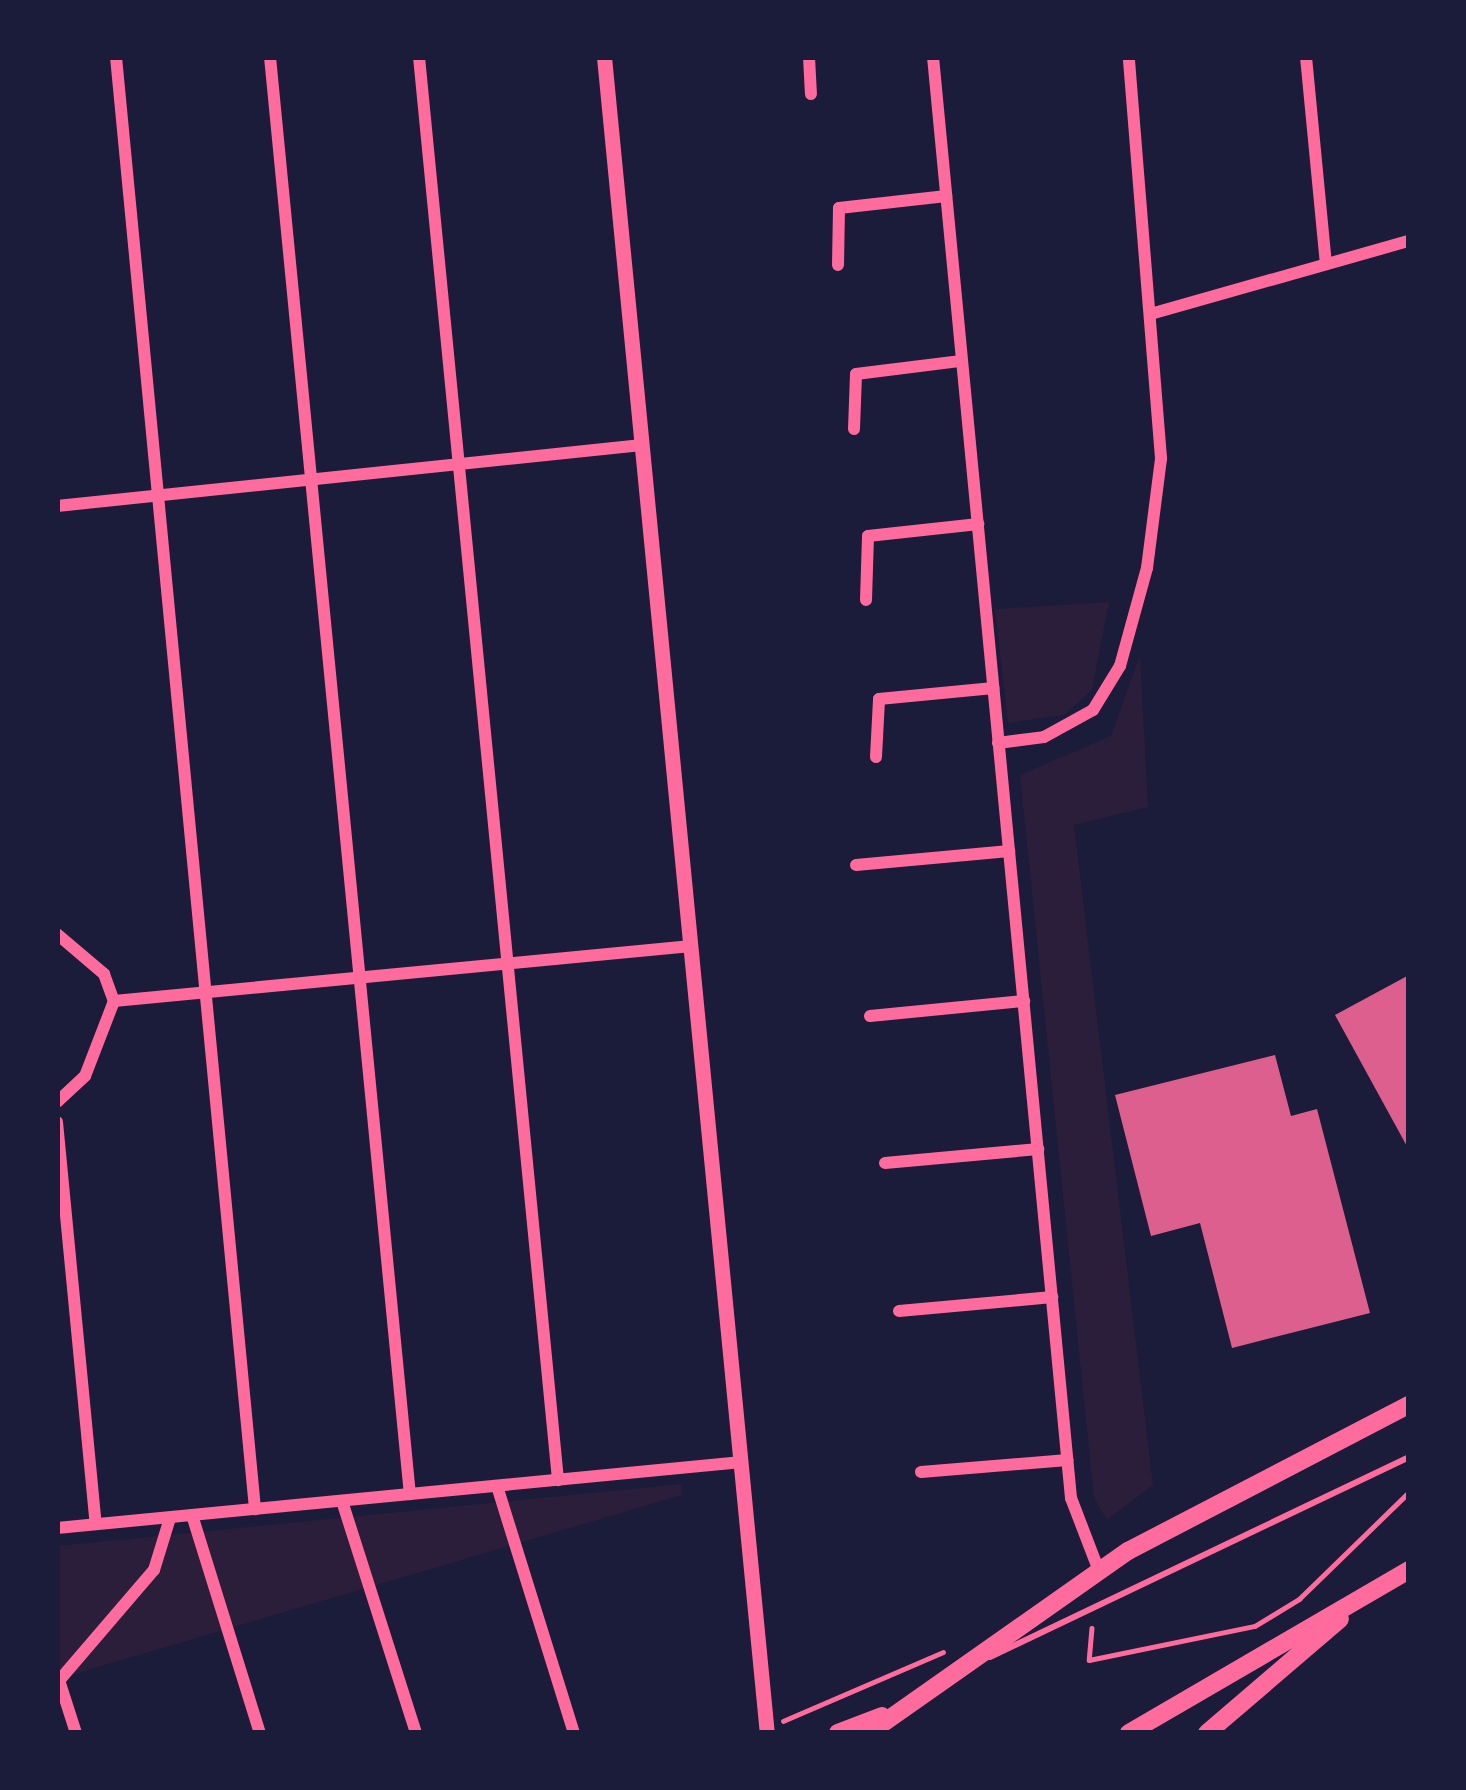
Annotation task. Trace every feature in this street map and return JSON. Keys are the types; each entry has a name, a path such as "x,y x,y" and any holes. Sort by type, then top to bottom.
{"main road":[{"path":"869,1733 986,1659 1099,1571 1409,1405"},
{"path":"1129,1733 1409,1570"},
{"path":"1207,1733 1360,1598"},
{"path":"838,1733 931,1695"}],"street":[{"path":"116,57 255,1509"},
{"path":"270,57 410,1494"},
{"path":"419,57 558,1480"},
{"path":"604,57 766,1730"},
{"path":"809,57 812,94"},
{"path":"933,57 1068,1460 1099,1571"},
{"path":"998,743 1083,719 1120,667 1157,502 1154,313 1129,57"},
{"path":"1306,57 1326,264"},
{"path":"838,265 838,208 946,196"},
{"path":"1154,313 1409,241"},
{"path":"854,429 856,374 961,361"},
{"path":"57,506 642,446"},
{"path":"866,600 868,536 978,524"},
{"path":"876,758 879,699 993,688"},
{"path":"856,865 1009,851"},
{"path":"57,934 104,974 114,1001 85,1076 57,1102"},
{"path":"114,1001 691,946"},
{"path":"870,1016 1024,1001"},
{"path":"57,1122 96,1524"},
{"path":"885,1163 1038,1149"},
{"path":"898,1311 1052,1297"},
{"path":"921,1472 1068,1460"},
{"path":"57,1528 742,1462"},
{"path":"497,1486 574,1733"},
{"path":"342,1501 416,1733"},
{"path":"192,1515 260,1733"},
{"path":"76,1733 58,1682 154,1570 170,1517"}],"lane":[{"path":"986,1659 1409,1457"}],"path":[{"path":"1089,1660 1255,1626 1299,1599 1409,1492"},
{"path":"766,1730 954,1647"}],"shaded area":[{"path":"1109,602 1092,690 1064,715 1008,723 995,609"},
{"path":"1140,655 1148,807 1074,825 1153,1485 1107,1520 1094,1498 1020,775 1111,736"},
{"path":"681,1484 682,1495 57,1679 57,1546"}],"building":[{"path":"1409,975 1409,1150 1335,1015"},
{"path":"1275,1055 1291,1116 1317,1109 1370,1313 1232,1348 1200,1223 1151,1236 1115,1095"}]}
